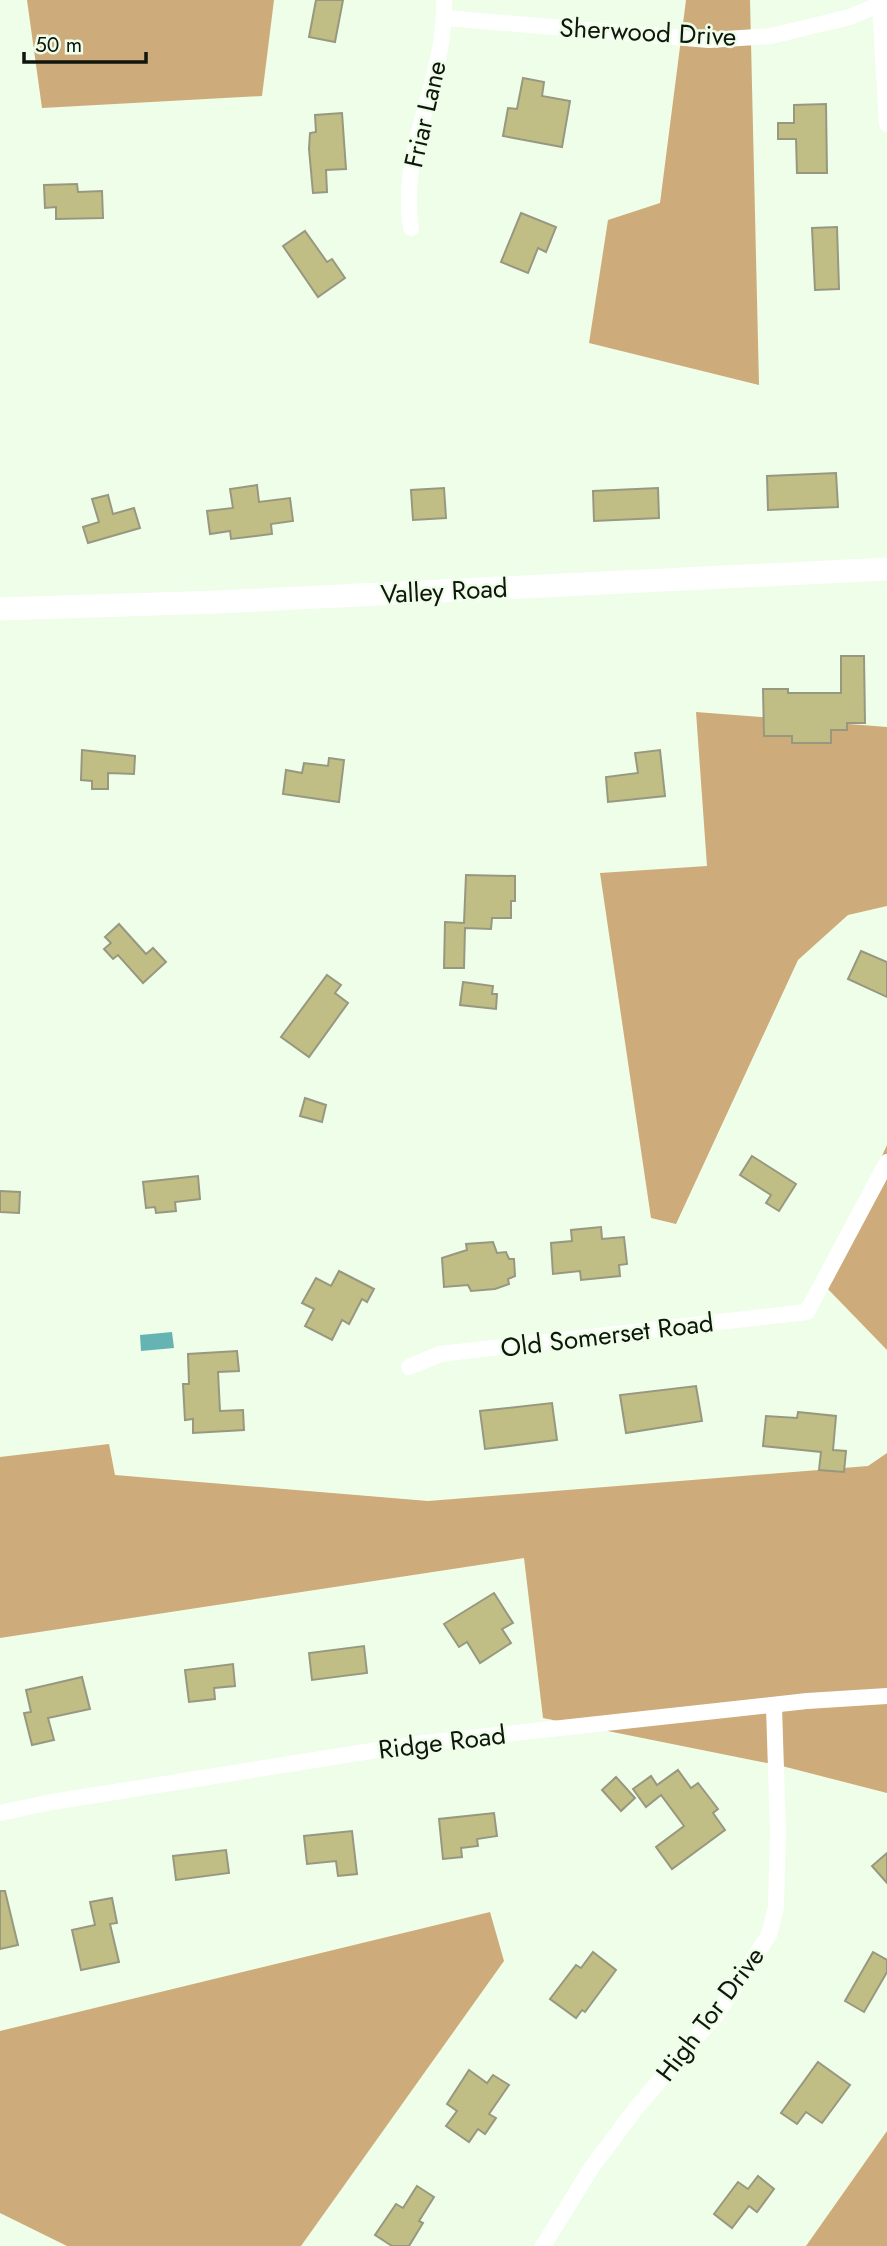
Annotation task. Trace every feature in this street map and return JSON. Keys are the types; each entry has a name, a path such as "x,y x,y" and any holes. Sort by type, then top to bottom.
{"main road":[{"name":"Valley Road","path":"0,609 218,602 887,569"}],"street":[{"name":"Friar Lane","path":"411,228 409,182 445,30 444,0"},
{"name":"Sherwood Drive","path":"445,18 709,40 771,36 850,17 883,3"},
{"path":"883,3 887,124"},
{"name":"Old Somerset Road","path":"409,1367 440,1354 807,1312 887,1162"},
{"name":"Ridge Road","path":"0,1813 52,1802 415,1744 774,1707 807,1701 887,1696"},
{"name":"High Tor Drive","path":"543,2246 592,2167 638,2107 716,2015 769,1935 776,1907 778,1831 774,1707"}],"shaded area":[{"path":"27,0 274,0 262,96 42,108"},
{"path":"686,0 750,0 759,385 589,343 608,220 660,203"},
{"path":"696,712 887,727 887,906 848,915 798,960 676,1224 651,1218 600,873 707,866"},
{"path":"887,1145 887,1350 823,1284"},
{"path":"109,1444 115,1475 428,1501 868,1466 887,1453 887,1793 782,1766 543,1718 524,1558 0,1638 0,1457"},
{"path":"490,1912 504,1961 301,2246 67,2246 0,2213 0,2031"},
{"path":"887,2131 887,2246 806,2246"}],"water":[{"path":"172,1332 174,1348 141,1351 140,1335"}],"building":[{"path":"316,0 343,0 335,42 309,37"},
{"path":"523,78 544,82 542,96 570,101 562,147 503,136 508,108 517,109"},
{"path":"826,104 827,173 797,173 796,139 778,139 778,123 794,123 794,105"},
{"path":"342,113 346,169 326,170 327,192 313,193 309,149 310,133 316,132 315,115"},
{"path":"77,184 78,192 102,191 103,218 56,219 56,207 45,208 44,185"},
{"path":"521,213 556,227 546,252 538,248 528,273 501,262"},
{"path":"837,227 839,289 815,290 812,228"},
{"path":"305,231 327,262 332,259 345,278 318,297 283,246"},
{"path":"836,473 838,507 768,510 767,476"},
{"path":"257,485 259,502 290,498 293,521 271,524 272,534 231,539 230,531 210,534 207,511 233,508 230,489"},
{"path":"444,488 446,518 413,520 411,490"},
{"path":"658,488 659,518 594,521 593,491"},
{"path":"108,495 113,514 134,508 140,528 88,543 83,527 99,522 92,499"},
{"path":"841,656 864,656 865,723 847,723 847,730 831,730 831,743 792,743 792,736 764,736 763,689 788,689 788,693 841,693"},
{"path":"82,750 135,756 134,774 108,773 108,789 92,789 92,781 81,780"},
{"path":"660,750 665,796 608,802 606,777 638,773 635,753"},
{"path":"329,758 344,760 339,802 283,794 286,770 302,773 304,763 328,766"},
{"path":"466,875 515,876 515,901 511,901 511,918 492,918 491,929 465,928 464,968 444,968 445,922 464,923"},
{"path":"119,924 146,954 153,948 166,962 143,983 118,955 113,959 104,949 111,943 105,937"},
{"path":"861,951 887,962 887,997 848,979"},
{"path":"327,975 341,985 335,993 348,1003 309,1057 281,1037"},
{"path":"463,982 493,986 492,994 497,994 496,1009 460,1005"},
{"path":"305,1098 326,1105 322,1122 300,1116"},
{"path":"752,1156 796,1184 779,1211 766,1203 771,1195 740,1175"},
{"path":"198,1176 200,1199 175,1202 176,1211 156,1213 155,1207 146,1208 143,1182"},
{"path":"0,1191 20,1192 19,1213 0,1212"},
{"path":"601,1227 602,1239 624,1237 627,1264 619,1265 620,1276 581,1280 580,1271 553,1274 551,1243 572,1241 571,1230"},
{"path":"493,1242 497,1253 506,1252 509,1259 514,1259 515,1276 508,1279 509,1284 495,1289 471,1291 468,1285 444,1287 442,1258 467,1250 466,1244"},
{"path":"339,1271 374,1289 367,1302 362,1299 349,1324 342,1320 332,1340 305,1326 314,1309 302,1303 316,1278 331,1286"},
{"path":"237,1351 239,1371 218,1372 220,1411 243,1410 244,1430 193,1433 193,1419 185,1420 183,1384 189,1384 188,1354"},
{"path":"696,1386 702,1421 626,1433 620,1395"},
{"path":"552,1403 557,1440 485,1449 480,1411"},
{"path":"798,1412 836,1416 833,1450 846,1451 844,1472 819,1470 821,1452 763,1446 766,1416 797,1418"},
{"path":"494,1593 513,1623 502,1629 511,1643 480,1663 467,1642 459,1647 444,1624"},
{"path":"364,1646 367,1673 312,1680 309,1653"},
{"path":"233,1664 235,1686 214,1688 215,1699 189,1702 185,1670"},
{"path":"82,1677 90,1709 48,1718 54,1740 32,1745 24,1713 31,1712 26,1690"},
{"path":"678,1770 691,1788 698,1783 718,1809 713,1813 725,1830 672,1869 656,1847 684,1826 661,1795 646,1807 633,1789 651,1776 657,1785"},
{"path":"616,1777 635,1798 621,1811 602,1790"},
{"path":"494,1813 497,1836 477,1839 478,1846 461,1848 462,1857 443,1859 439,1819"},
{"path":"352,1831 357,1874 338,1876 336,1861 307,1864 304,1836"},
{"path":"226,1850 229,1873 176,1880 173,1856"},
{"path":"887,1853 887,1883 872,1866"},
{"path":"0,1891 5,1891 18,1945 0,1949"},
{"path":"112,1898 117,1923 110,1924 119,1962 81,1970 72,1930 95,1925 90,1902"},
{"path":"593,1952 616,1970 585,2012 582,2010 576,2018 550,1999 576,1965 581,1968"},
{"path":"873,1952 887,1960 887,1972 864,2012 845,2001"},
{"path":"818,2062 850,2085 822,2123 806,2112 797,2124 781,2113"},
{"path":"469,2070 487,2083 493,2075 509,2085 489,2114 496,2118 485,2134 478,2129 469,2142 446,2126 457,2111 447,2104"},
{"path":"758,2176 774,2189 757,2212 749,2206 732,2228 714,2214 738,2182 748,2189"},
{"path":"417,2186 434,2197 419,2221 423,2223 409,2246 392,2246 375,2235 396,2204 403,2208"}]}
